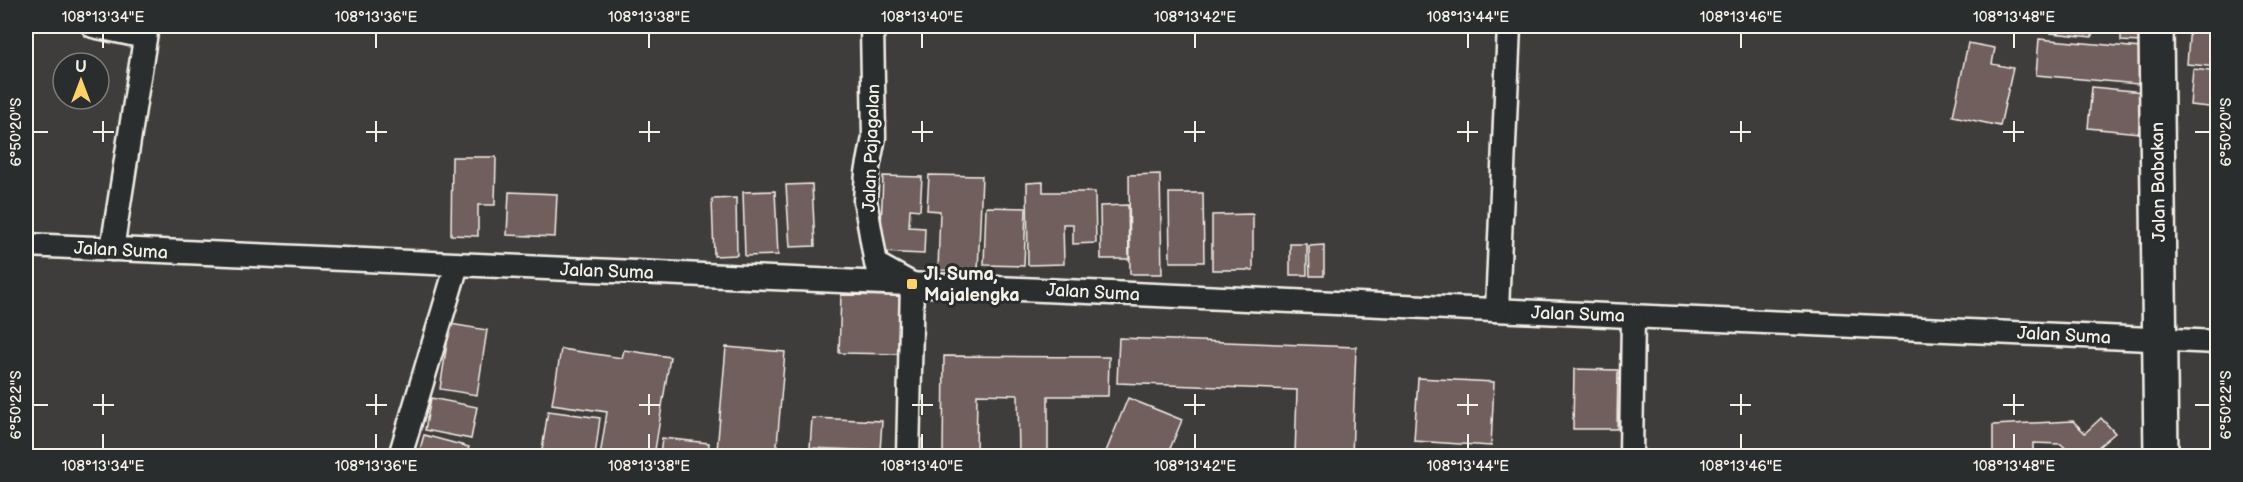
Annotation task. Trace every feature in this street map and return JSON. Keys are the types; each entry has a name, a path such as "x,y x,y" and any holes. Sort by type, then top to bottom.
{"street":[{"path":"93,26 146,31 112,249"},
{"name":"Jalan Pajagalan","path":"872,26 874,137 867,173 865,200 876,264 912,284"},
{"path":"1497,310 1509,26"},
{"name":"Jalan Babakan","path":"2156,26 2161,456"},
{"name":"Jalan Suma","path":"26,246 2217,342"},
{"path":"400,456 456,265"},
{"path":"908,456 912,284"},
{"path":"1631,456 1633,316"}],"building":[{"path":"2051,26 2093,26 2092,37 2051,33"},
{"path":"2121,26 2141,26 2141,42 2121,41"},
{"path":"2190,26 2218,29 2218,67 2187,64"},
{"path":"2039,39 2141,48 2138,84 2036,75"},
{"path":"1968,43 1995,48 1992,64 2013,68 2000,126 1953,116"},
{"path":"2193,69 2218,72 2218,108 2190,105"},
{"path":"2092,87 2143,92 2139,133 2088,128"},
{"path":"452,157 496,157 495,205 478,205 478,236 451,235"},
{"path":"1160,174 1162,274 1130,274 1129,175"},
{"path":"929,175 982,176 978,271 938,270 940,211 927,210"},
{"path":"883,176 922,177 920,210 910,209 909,227 925,228 924,254 880,252"},
{"path":"1043,182 1043,192 1095,192 1096,243 1073,244 1073,224 1063,224 1064,264 1028,265 1027,183"},
{"path":"812,184 815,246 790,247 786,185"},
{"path":"775,191 778,255 745,256 743,192"},
{"path":"509,192 557,194 555,237 507,235"},
{"path":"1169,193 1203,193 1204,262 1170,262"},
{"path":"736,198 737,255 714,256 712,199"},
{"path":"1128,205 1129,259 1101,259 1100,206"},
{"path":"986,207 1026,208 1024,266 984,265"},
{"path":"1253,214 1253,270 1212,270 1212,215"},
{"path":"1290,244 1307,244 1307,275 1290,275"},
{"path":"1324,245 1324,276 1310,276 1309,246"},
{"path":"841,295 903,296 901,354 839,353"},
{"path":"450,324 487,330 477,395 440,389"},
{"path":"1119,338 1356,347 1352,456 1295,456 1297,390 1117,383"},
{"path":"726,347 785,352 776,456 717,451"},
{"path":"561,349 622,358 624,350 670,357 654,456 600,456 607,412 552,404"},
{"path":"944,356 1109,357 1108,396 1048,396 1048,456 1019,456 1018,395 977,394 976,456 943,456"},
{"path":"1574,369 1618,370 1617,429 1573,429"},
{"path":"1418,378 1494,382 1491,446 1414,441"},
{"path":"431,398 477,407 471,439 425,430"},
{"path":"1128,398 1182,420 1167,456 1110,456 1105,454"},
{"path":"548,411 600,418 595,456 541,456"},
{"path":"812,418 882,421 880,451 810,448"},
{"path":"2101,418 2115,433 2096,449 2099,456 2074,456 2061,444 2033,443 2033,456 1993,456 1993,425 2073,421 2085,433"},
{"path":"424,435 469,447 466,456 418,456"},
{"path":"662,438 709,443 708,456 660,456"}],"place":[{"name":"Jl. Suma, Majalengka","path":"912,284"}]}
